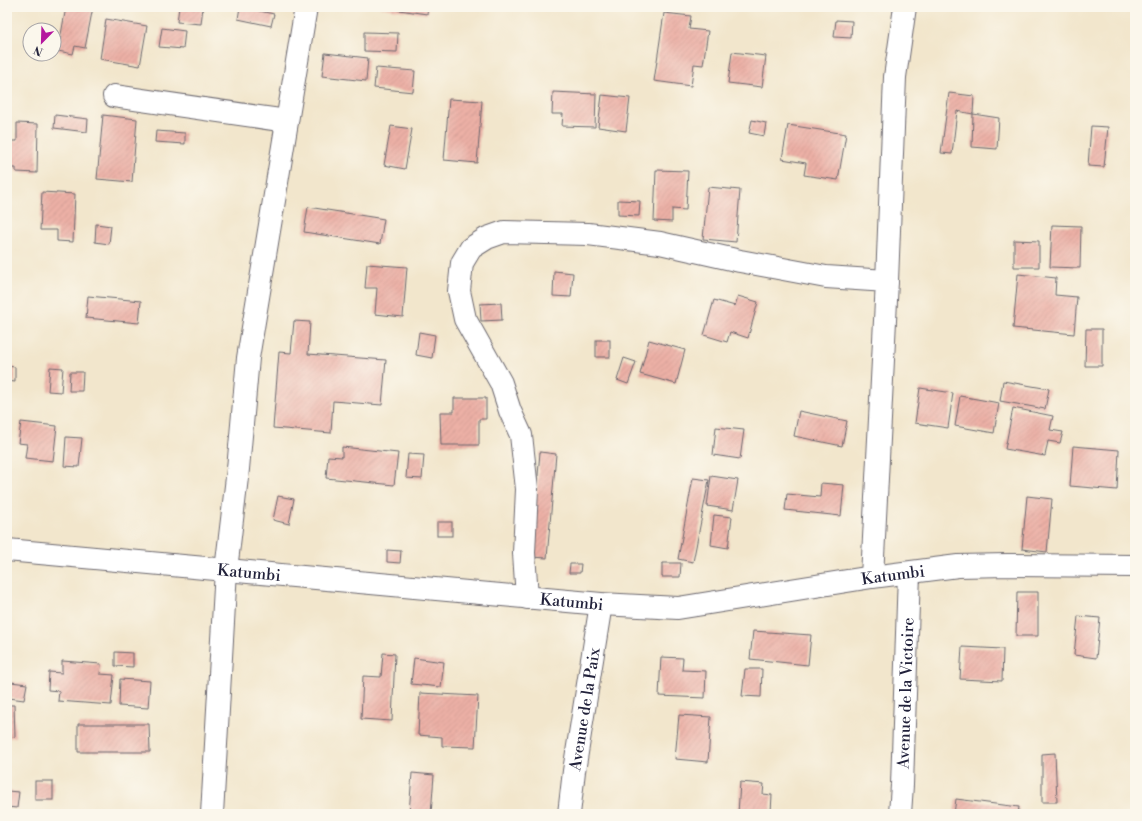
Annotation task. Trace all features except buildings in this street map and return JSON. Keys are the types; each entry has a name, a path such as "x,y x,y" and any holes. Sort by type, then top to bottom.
{"street":[{"path":"212,814 226,570 238,469 248,358 306,7"},
{"path":"872,577 887,281 895,77 905,7"},
{"path":"114,96 287,121"},
{"path":"527,598 524,553 527,489 522,435 510,411 501,383 465,319 459,291 462,263 471,248 487,238 504,232 588,234 660,243 740,261 826,277 887,281"},
{"name":"Katumbi","path":"7,550 527,598 678,608 872,577 958,566 1135,566"},
{"name":"Avenue de la Victoire","path":"900,814 909,573"},
{"name":"Avenue de la Paix","path":"569,814 574,771 601,604"}]}
